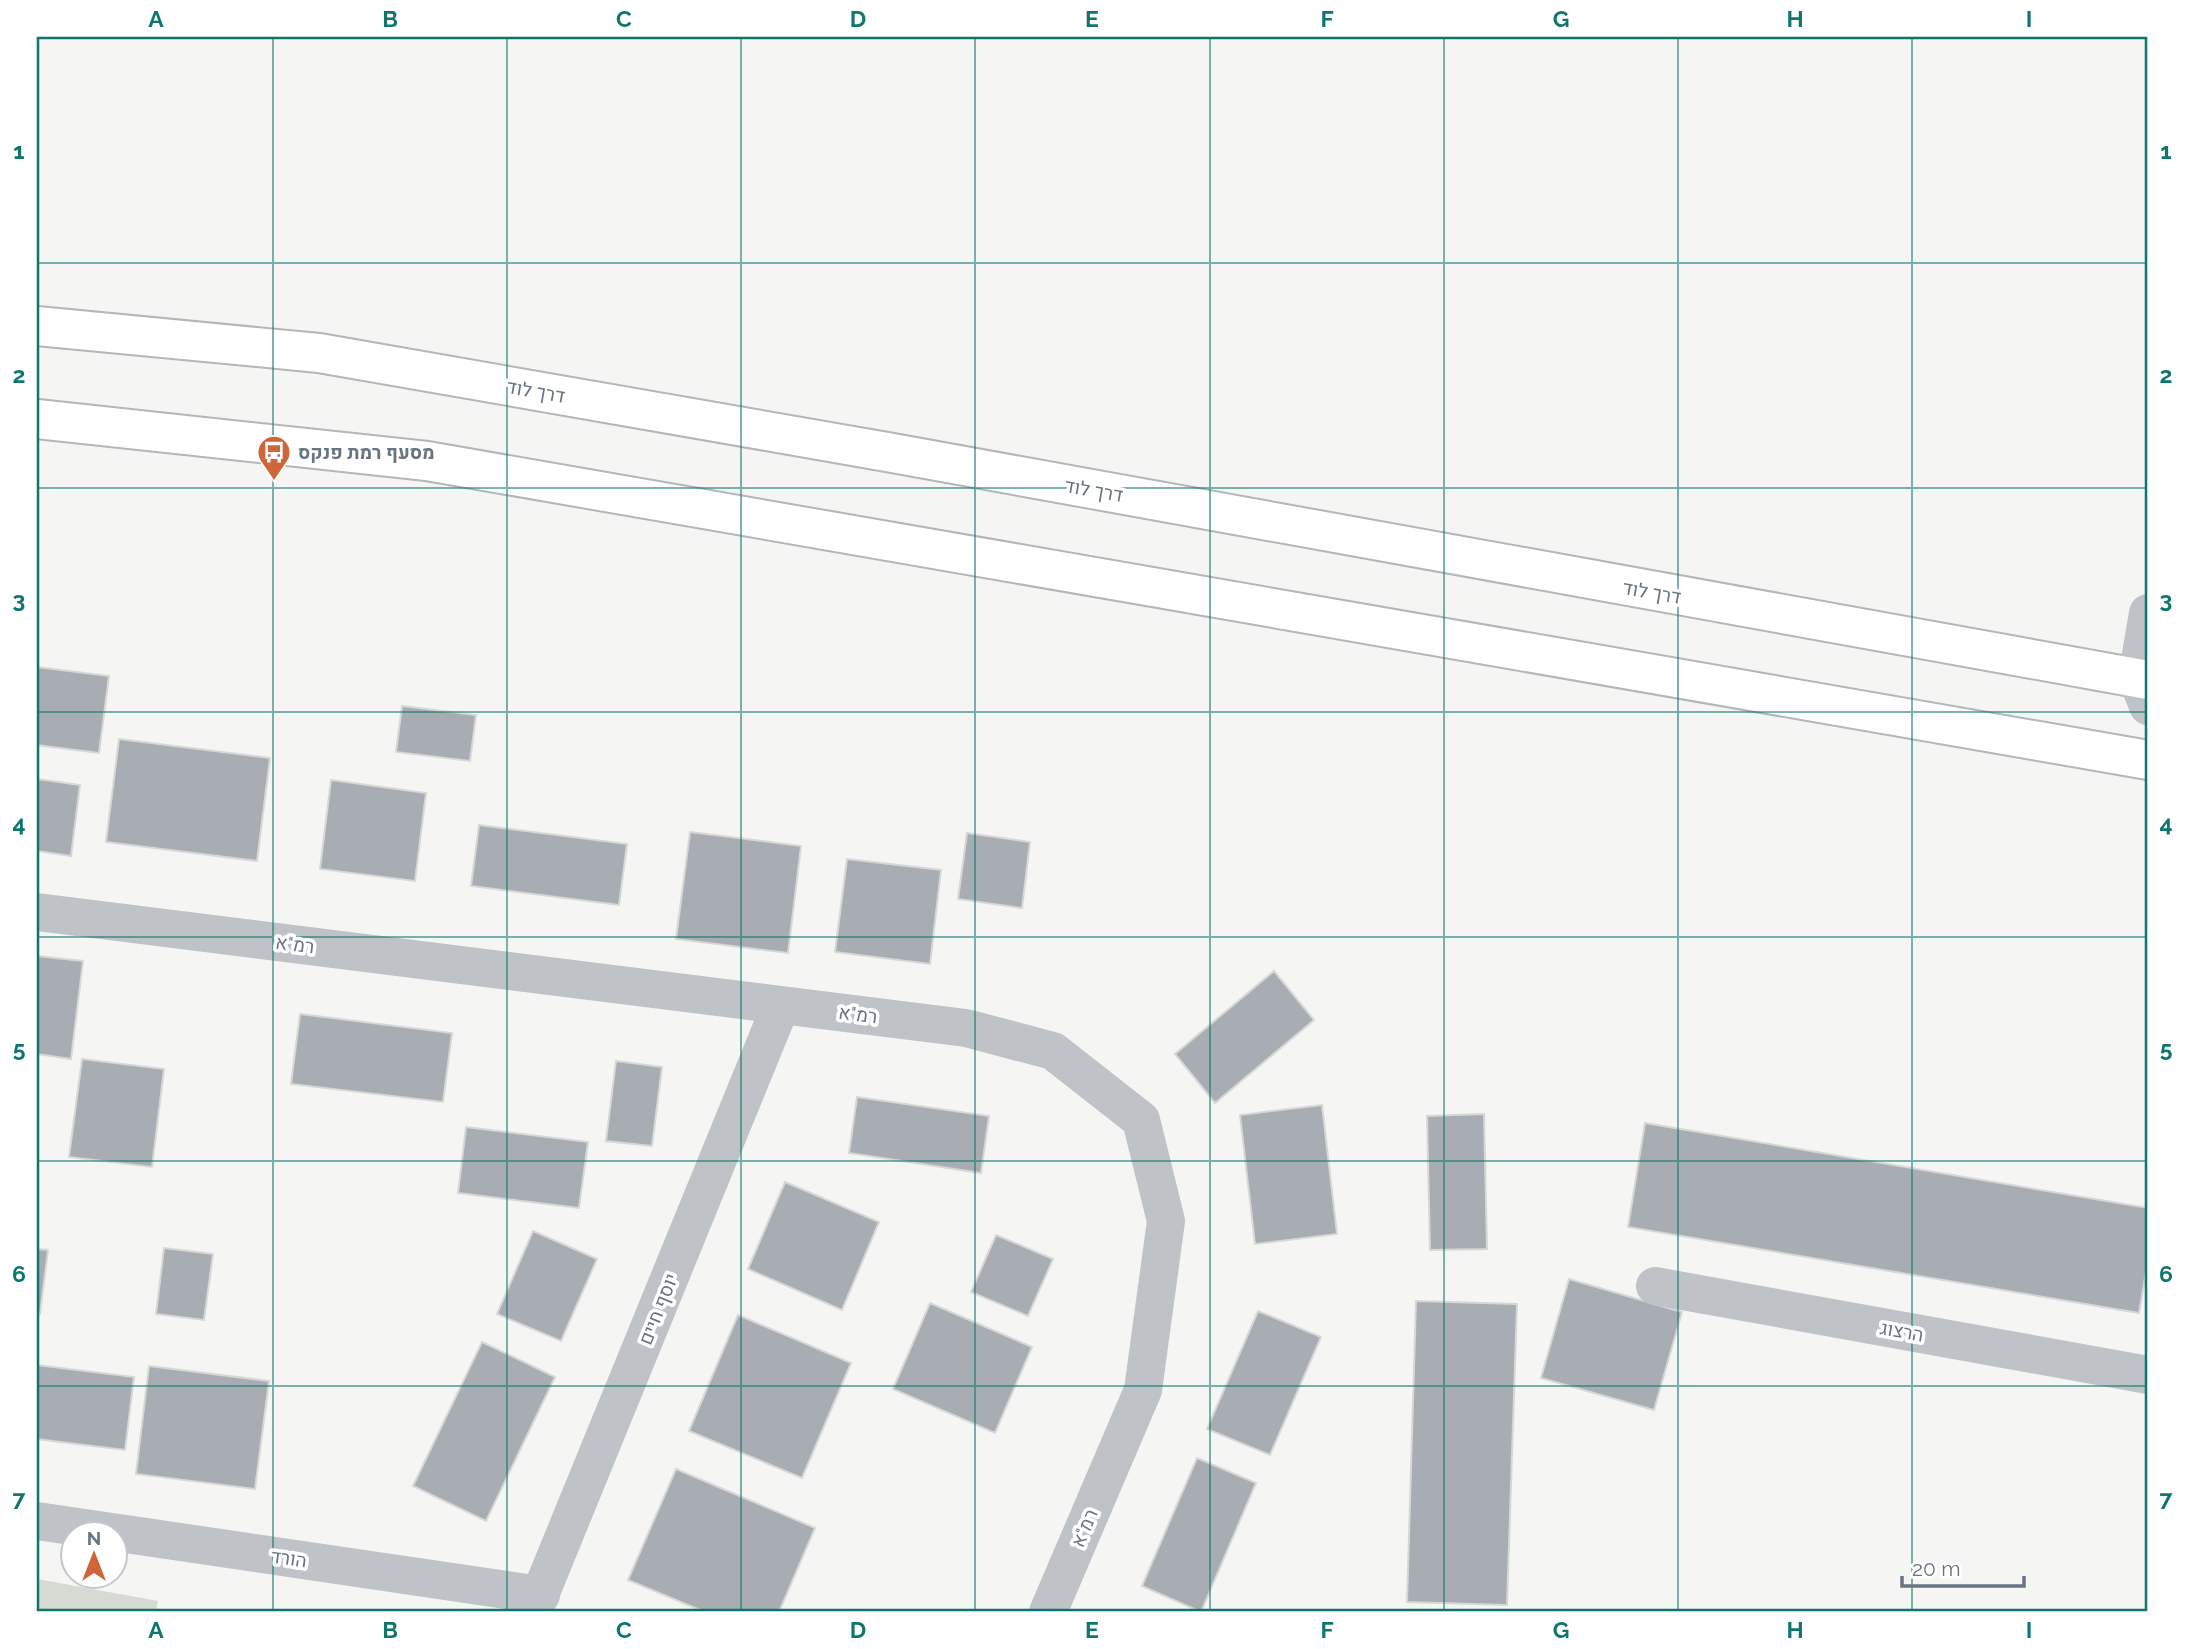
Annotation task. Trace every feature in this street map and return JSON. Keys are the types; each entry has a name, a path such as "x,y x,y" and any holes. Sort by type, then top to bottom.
{"main road":[{"name":"דרך לוד","path":"37,326 319,353 887,452 2144,688"},
{"path":"37,419 427,461 2148,760"}],"street":[{"path":"2144,688 2148,613"},
{"name":"רמ\"א","path":"37,912 966,1028 1052,1051 1141,1121 1166,1221 1143,1391 1048,1612"},
{"name":"יוסף חיים","path":"537,1603 781,1005"},
{"name":"הרצוג","path":"1655,1286 2148,1376"},
{"name":"הורד","path":"37,1521 537,1603"}],"shaded area":[{"path":"37,1579 60,1583 60,1590 98,1590 158,1601 156,1612 37,1612"}],"building":[{"path":"37,667 109,676 99,753 37,745"},
{"path":"402,706 476,715 470,761 396,752"},
{"path":"119,739 270,758 257,861 106,842"},
{"path":"37,779 80,785 71,856 37,851"},
{"path":"331,780 426,793 415,881 320,869"},
{"path":"479,825 627,844 619,905 471,886"},
{"path":"690,832 801,846 788,953 676,939"},
{"path":"967,833 1030,842 1022,908 958,899"},
{"path":"847,859 941,870 930,964 835,952"},
{"path":"37,956 83,961 71,1059 37,1054"},
{"path":"1274,971 1314,1020 1215,1103 1175,1054"},
{"path":"300,1014 452,1033 443,1102 291,1084"},
{"path":"82,1059 164,1069 152,1167 69,1157"},
{"path":"616,1061 662,1067 652,1146 606,1141"},
{"path":"857,1097 989,1116 981,1173 849,1153"},
{"path":"1322,1105 1337,1234 1255,1244 1240,1115"},
{"path":"1484,1114 1487,1249 1430,1250 1427,1116"},
{"path":"1645,1123 2148,1208 2148,1260 2139,1313 1628,1227"},
{"path":"466,1127 588,1142 579,1208 458,1193"},
{"path":"785,1182 879,1222 842,1310 748,1269"},
{"path":"533,1231 597,1259 561,1341 497,1314"},
{"path":"996,1235 1053,1259 1028,1316 971,1292"},
{"path":"164,1248 213,1254 204,1320 156,1314"},
{"path":"37,1249 48,1250 40,1314 37,1313"},
{"path":"1569,1279 1682,1312 1654,1410 1541,1378"},
{"path":"1416,1301 1517,1304 1507,1605 1407,1602"},
{"path":"930,1303 1032,1347 995,1433 893,1389"},
{"path":"1258,1311 1321,1337 1270,1455 1207,1429"},
{"path":"738,1315 851,1363 802,1478 689,1431"},
{"path":"482,1342 555,1377 486,1521 413,1486"},
{"path":"37,1365 134,1377 125,1450 37,1439"},
{"path":"149,1366 269,1381 255,1489 136,1474"},
{"path":"1197,1458 1256,1483 1201,1612 1142,1586"},
{"path":"676,1469 815,1528 779,1612 705,1612 628,1580"}],"place":[{"name":"מסעף רמת פנקס","path":"274,482"}]}
